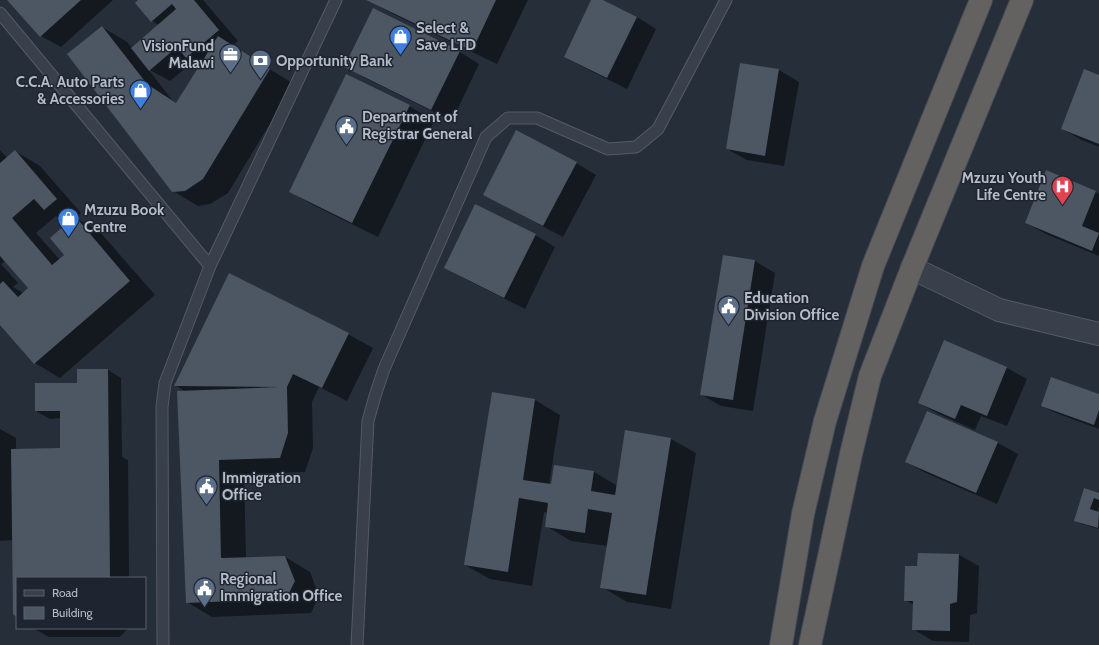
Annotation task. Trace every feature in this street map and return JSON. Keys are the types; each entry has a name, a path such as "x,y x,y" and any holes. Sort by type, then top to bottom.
{"highway":[{"path":"781,645 805,506 825,421 866,288 873,266 981,0"},
{"path":"810,645 851,454 870,376 912,268 1022,0"}],"street":[{"path":"912,268 999,310 1099,334"}],"lane":[{"path":"163,645 162,407 165,384 210,266 336,0"},
{"path":"357,645 368,421 384,370 486,137 508,118 537,118 608,149 636,147 658,129 726,0"},
{"path":"0,13 210,266"}],"building":[{"path":"7,0 81,0 40,37"},
{"path":"138,0 194,0 219,30 186,58 177,47 149,71 131,48 176,9 172,4 151,22 135,3"},
{"path":"366,0 496,0 472,51"},
{"path":"591,0 603,0 637,17 607,78 564,57"},
{"path":"373,8 460,51 431,110 344,67"},
{"path":"102,26 147,84 176,103 218,36 270,69 203,179 185,191 172,192 67,54"},
{"path":"740,63 779,69 765,156 726,149"},
{"path":"1084,69 1099,75 1099,144 1061,129"},
{"path":"346,74 410,105 352,223 289,192"},
{"path":"516,130 577,162 543,226 483,195"},
{"path":"15,150 57,199 44,210 34,199 12,218 52,265 64,255 50,238 75,216 130,281 34,364 0,325 0,284 3,281 18,297 28,288 0,256 0,163"},
{"path":"1046,170 1096,191 1082,226 1099,233 1092,251 1025,223"},
{"path":"475,204 536,234 504,298 444,268"},
{"path":"723,255 755,260 733,400 700,395"},
{"path":"229,273 349,333 322,388 293,374 287,387 288,433 280,458 219,460 221,558 285,556 295,581 286,599 186,603 177,391 279,387 174,386"},
{"path":"944,340 1007,367 987,416 961,405 955,419 918,403"},
{"path":"77,369 108,369 110,577 16,577 16,617 13,614 11,449 60,448 60,411 35,411 35,383 77,383"},
{"path":"1051,377 1099,394 1099,410 1094,425 1041,406"},
{"path":"492,392 535,399 523,480 551,484 554,465 594,471 591,491 615,495 625,430 671,438 646,595 600,588 612,513 588,509 585,533 545,527 548,503 519,498 508,572 464,565"},
{"path":"927,411 998,442 976,493 905,462"},
{"path":"1084,488 1099,493 1099,500 1094,498 1090,509 1099,512 1098,528 1074,521"},
{"path":"918,553 959,554 957,602 950,604 950,631 912,630 913,601 904,601 905,566 917,566"}],"place":[{"name":"Select & Save LTD","path":"401,56"},
{"name":"VisionFund Malawi","path":"230,74"},
{"name":"Opportunity Bank","path":"261,80"},
{"name":"C.C.A. Auto Parts & Accessories","path":"140,110"},
{"name":"Department of Registrar General","path":"346,146"},
{"name":"Mzuzu Youth Life Centre","path":"1062,206"},
{"name":"Mzuzu Book Centre","path":"68,238"},
{"name":"Education Division Office","path":"728,326"},
{"name":"Immigration Office","path":"206,506"},
{"name":"Regional Immigration Office","path":"205,608"}]}
